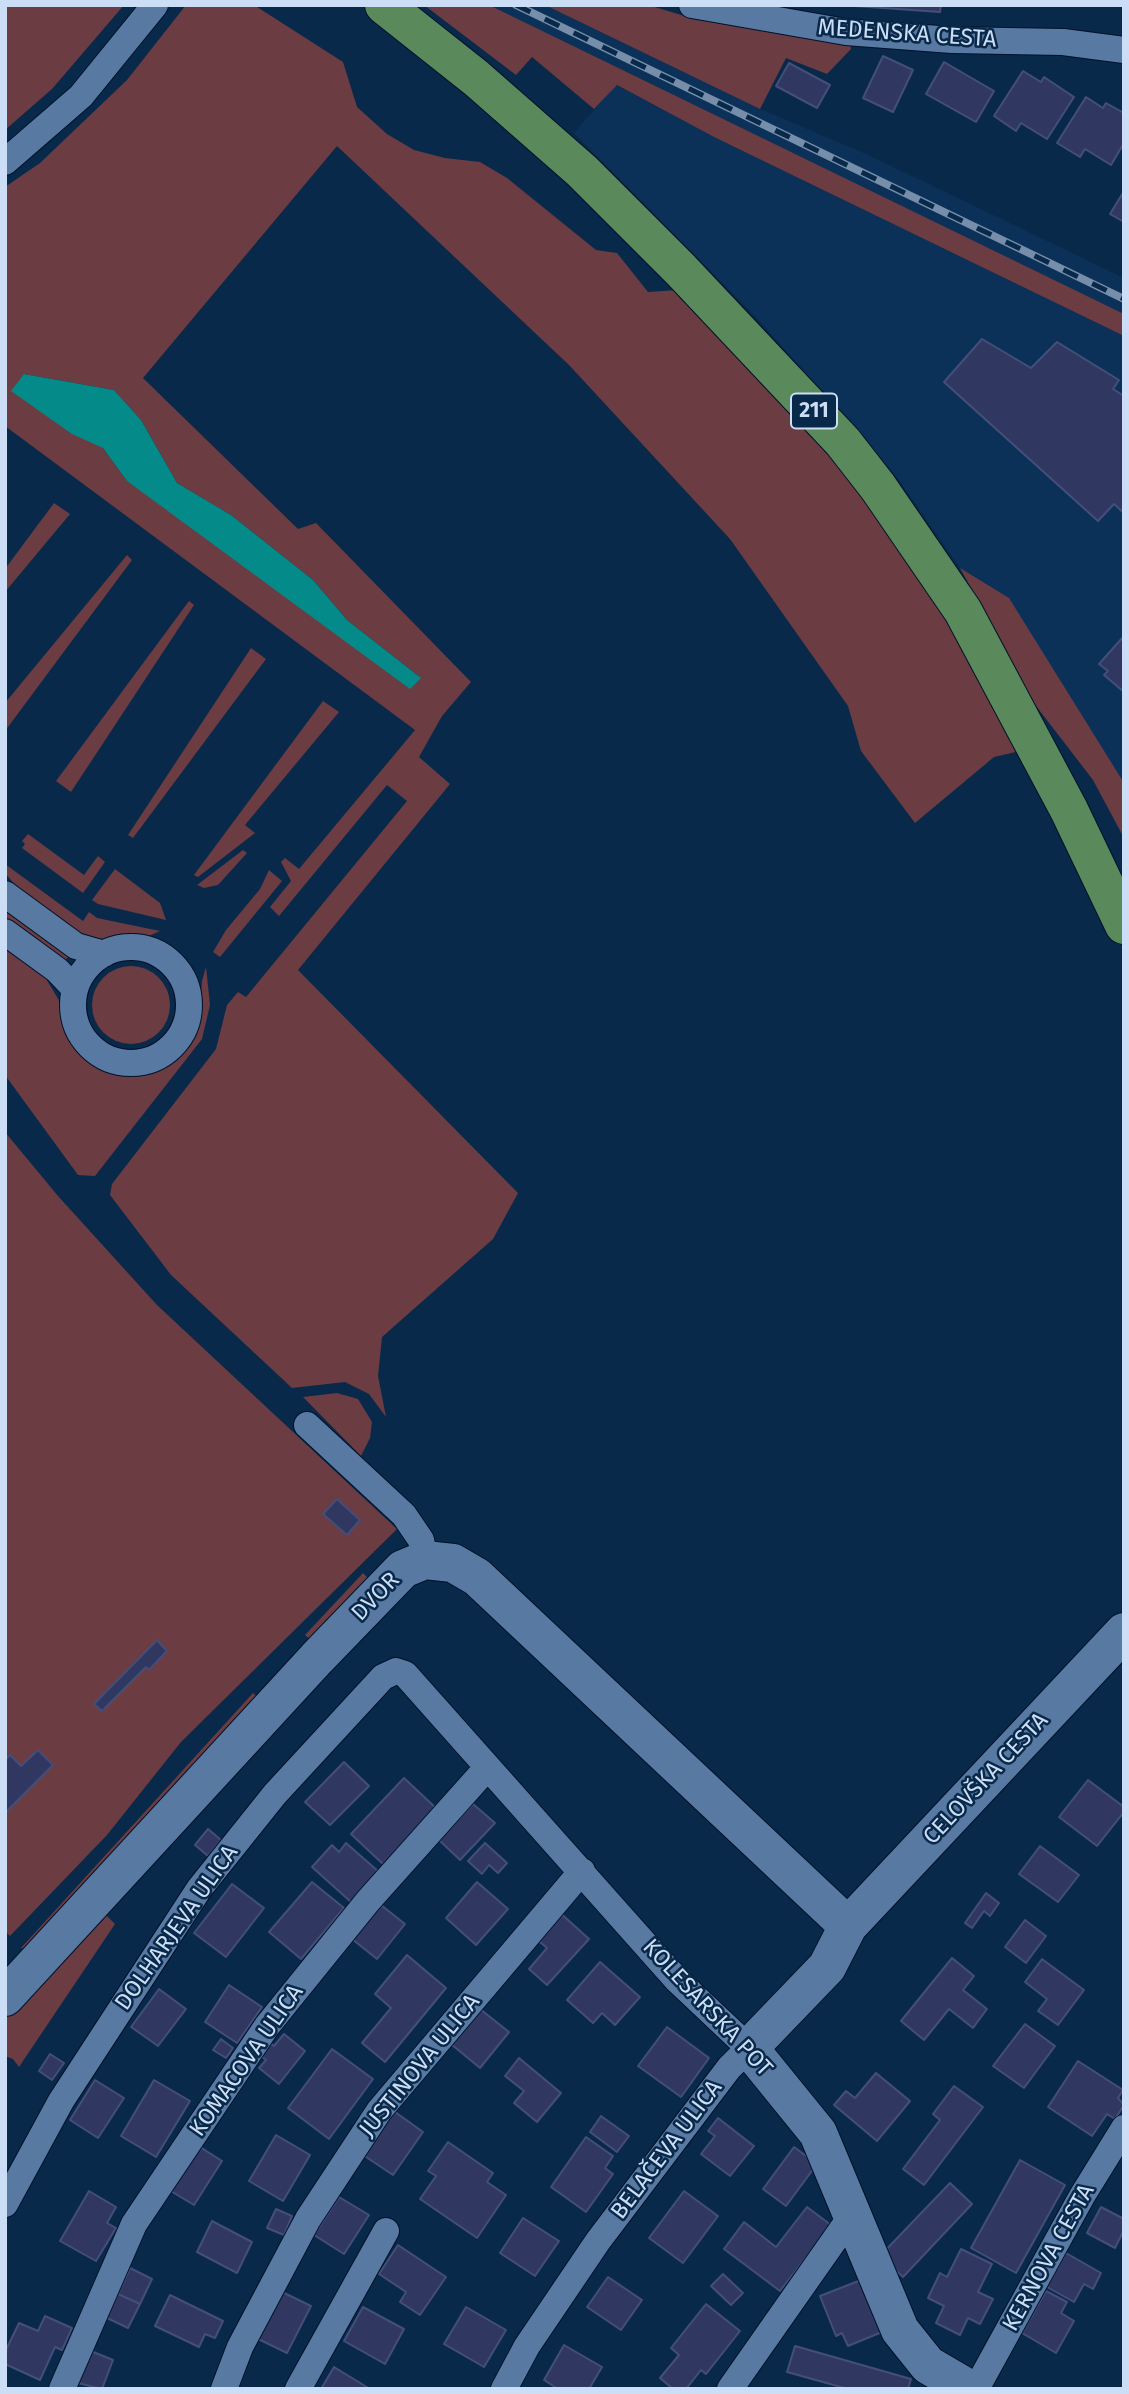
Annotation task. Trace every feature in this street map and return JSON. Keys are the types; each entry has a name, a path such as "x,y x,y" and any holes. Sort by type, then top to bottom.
{"main road":[{"name":"211","path":"384,5 476,78 582,172 681,270 843,442 916,540 992,661 1124,925"}],"street":[{"path":"5,162 80,96 155,5"},
{"name":"MEDENSKA CESTA","path":"692,5 846,32 952,40 1063,42 1124,50"},
{"path":"5,894 76,946 104,954 139,947 159,954 178,970 186,985 189,1004 186,1023 177,1041 162,1054 144,1062 124,1063 104,1057 89,1045 78,1028 73,1009 75,989 84,970 104,954"},
{"path":"5,932 57,970 75,989"},
{"path":"307,1425 404,1515 421,1540 425,1560"},
{"name":"DVOR","path":"5,1997 335,1639 403,1569 425,1560 453,1563 477,1577 848,1926"},
{"name":"CELOVŠKA CESTA","path":"848,1926 1124,1632"},
{"name":"KOLESARSKA POT","path":"383,1677 396,1671 405,1674 486,1769 582,1871 677,1980 748,2048 818,2133 900,2330 932,2377 969,2389"},
{"name":"DOLHARJEVA ULICA","path":"5,2204 61,2101 199,1889 275,1794 383,1677"},
{"name":"KOMACOVA ULICA","path":"62,2389 134,2224 267,2026 368,1901 486,1769"},
{"name":"JUSTINOVA ULICA","path":"224,2389 240,2347 309,2219 379,2111 582,1871"},
{"name":"BELAČEVA ULICA","path":"505,2389 527,2346 598,2241 729,2067 827,1967 848,1926"},
{"name":"KERNOVA CESTA","path":"976,2389 1082,2196 1124,2128"},
{"path":"730,2389 852,2215"},
{"path":"298,2389 386,2231"}],"shaded area":[{"path":"5,5 124,5 52,89 5,130"},
{"path":"186,5 254,5 343,62 357,107 387,134 414,150 445,158 480,162 507,178 596,250 617,253 648,292 678,290 846,471 912,558 1020,751 994,757 915,823 861,751 848,706 730,539 569,365 337,146 143,378 298,529 316,523 471,682 442,716 419,757 450,784 298,970 518,1193 493,1239 382,1337 378,1376 386,1417 369,1394 345,1382 292,1388 171,1275 110,1195 112,1184 216,1049 227,1005 238,992 246,997 407,801 387,785 279,916 270,907 291,881 281,862 285,858 299,869 415,730 5,426 5,187 40,163 127,80","holes":["24,374 114,390 141,420 177,483 231,515 313,580 347,620 421,678 127,481 103,448"]},
{"path":"424,5 489,5 1124,314 1124,336 714,137 617,85 594,109 532,57 516,75"},
{"path":"489,5 545,5 760,109 866,154 1124,278 1124,314"},
{"path":"545,5 648,5 688,17 850,44 851,49 827,74 786,58 760,109"},
{"path":"616,85 714,137 1124,336 1124,835 1093,779 1033,702 960,568 897,477 758,319 574,133"},
{"path":"24,374 114,390 141,420 177,483 231,515 313,580 347,620 421,678 410,689 127,481 103,448 72,434 11,391"},
{"path":"54,503 70,514 5,592 5,569"},
{"path":"127,555 132,560 5,731 5,703"},
{"path":"960,568 1009,598 1124,783 1124,838 1093,780 1033,702"},
{"path":"189,601 194,605 71,792 56,781"},
{"path":"251,648 266,659 133,838 128,835"},
{"path":"323,701 339,712 245,825 255,833 198,877 194,875"},
{"path":"28,834 84,875 98,856 105,862 83,893 22,848 25,844 22,841"},
{"path":"243,850 247,853 218,885 204,888 197,885"},
{"path":"5,864 83,921 89,912 97,918 160,931 149,936 96,939 74,930 27,899 5,873"},
{"path":"115,869 160,903 166,920 98,904 92,900"},
{"path":"269,870 282,881 220,957 213,952 226,930 260,889"},
{"path":"5,904 71,953 62,965 5,923"},
{"path":"5,943 45,977 60,1002 66,1034 79,1054 98,1069 124,1076 160,1070 186,1050 199,1025 202,981 206,967 210,1005 202,1039 95,1176 78,1175 5,1075"},
{"path":"131,966 146,969 158,978 167,990 170,1005 167,1020 158,1032 146,1041 131,1044 116,1041 104,1032 95,1020 92,1005 95,990 104,978 116,969"},
{"path":"5,1132 58,1196 157,1305 397,1529 181,1742 107,1835 10,1936 5,1931"},
{"path":"337,1393 358,1399 372,1422 370,1438 361,1456 303,1397"},
{"path":"363,1573 370,1580 314,1643 305,1635"},
{"path":"253,1693 261,1700 31,1949 21,1948"},
{"path":"104,1913 115,1924 19,2067 13,2059 5,2056 5,2019"}],"building":[{"path":"840,5 941,5 940,12"},
{"path":"883,56 913,70 893,112 863,98"},
{"path":"944,62 994,91 976,122 926,94"},
{"path":"789,63 830,85 817,108 776,86"},
{"path":"1023,71 1041,82 1044,77 1074,97 1047,139 1021,123 1016,131 994,116"},
{"path":"1086,97 1103,108 1106,103 1124,113 1124,143 1111,165 1085,149 1080,157 1057,143"},
{"path":"1124,191 1124,222 1110,214"},
{"path":"982,339 1031,368 1057,342 1119,380 1113,389 1124,396 1124,513 1114,504 1098,521 944,382"},
{"path":"1124,636 1124,692 1104,675 1108,671 1099,664"},
{"path":"337,1499 360,1520 347,1535 323,1514"},
{"path":"157,1640 167,1651 149,1670 146,1667 102,1711 94,1704"},
{"path":"38,1750 53,1765 5,1813 5,1760 10,1755 21,1766"},
{"path":"344,1762 369,1786 330,1825 305,1802"},
{"path":"404,1778 437,1809 384,1865 351,1834"},
{"path":"1088,1780 1124,1807 1124,1812 1097,1846 1059,1817"},
{"path":"473,1804 495,1823 460,1860 439,1840"},
{"path":"208,1829 221,1840 208,1856 195,1845"},
{"path":"346,1843 379,1872 351,1902 312,1867 332,1845 339,1852"},
{"path":"485,1843 507,1863 498,1873 489,1865 482,1874 468,1861"},
{"path":"1040,1846 1079,1875 1058,1902 1019,1874"},
{"path":"312,1882 344,1908 301,1959 269,1932"},
{"path":"477,1882 508,1909 476,1945 446,1918"},
{"path":"232,1884 264,1908 226,1957 194,1933"},
{"path":"986,1893 999,1903 990,1916 984,1911 972,1928 965,1923"},
{"path":"381,1905 405,1924 377,1959 352,1939"},
{"path":"557,1910 589,1939 547,1985 529,1969 547,1948 533,1936"},
{"path":"1025,1920 1046,1936 1026,1963 1005,1947"},
{"path":"407,1955 446,1988 385,2062 362,2043 391,2008 375,1994"},
{"path":"952,1958 974,1976 963,1990 987,2009 973,2028 949,2009 924,2040 901,2021"},
{"path":"1042,1959 1084,1990 1058,2025 1038,2011 1047,1999 1025,1982"},
{"path":"600,1962 640,1997 615,2025 602,2013 593,2023 567,2000"},
{"path":"229,1985 262,2007 237,2043 205,2022"},
{"path":"159,1989 186,2009 158,2046 131,2027"},
{"path":"480,2009 509,2032 480,2068 451,2044"},
{"path":"1025,2024 1055,2046 1024,2088 993,2066"},
{"path":"667,2027 709,2058 681,2097 638,2066"},
{"path":"284,2034 305,2051 279,2084 259,2068 266,2060 256,2052 265,2039 274,2046"},
{"path":"221,2039 233,2048 226,2058 213,2050"},
{"path":"332,2049 373,2079 329,2139 288,2108"},
{"path":"50,2054 64,2063 52,2080 39,2071"},
{"path":"519,2058 561,2093 537,2122 514,2103 524,2091 505,2076"},
{"path":"1078,2061 1123,2090 1118,2098 1124,2105 1115,2119 1107,2114 1092,2136 1048,2107"},
{"path":"876,2073 910,2101 877,2141 834,2105 846,2091 855,2098"},
{"path":"95,2080 124,2098 98,2138 70,2120"},
{"path":"154,2080 190,2101 156,2157 121,2136"},
{"path":"954,2086 983,2107 924,2185 903,2169 940,2120 933,2114"},
{"path":"391,2109 423,2132 393,2175 360,2153"},
{"path":"601,2116 629,2136 617,2152 590,2132"},
{"path":"718,2118 754,2146 730,2176 701,2154 715,2136 708,2131"},
{"path":"276,2135 310,2155 283,2201 249,2181"},
{"path":"586,2137 613,2156 605,2168 613,2174 586,2212 551,2187"},
{"path":"448,2142 493,2173 487,2182 506,2195 477,2238 420,2199 436,2176 428,2171"},
{"path":"197,2145 222,2161 194,2205 169,2190"},
{"path":"794,2147 817,2164 786,2206 763,2189"},
{"path":"1020,2160 1065,2185 1016,2273 971,2248"},
{"path":"950,2183 972,2204 903,2277 880,2256"},
{"path":"89,2191 116,2207 107,2223 116,2228 96,2261 60,2241"},
{"path":"684,2191 718,2216 683,2263 649,2238"},
{"path":"339,2197 369,2215 344,2254 314,2235"},
{"path":"807,2207 831,2225 780,2291 724,2249 744,2222 776,2247"},
{"path":"1101,2207 1124,2219 1124,2230 1115,2248 1087,2233"},
{"path":"276,2209 292,2216 284,2235 267,2228"},
{"path":"523,2218 559,2241 535,2276 500,2253"},
{"path":"212,2221 252,2242 237,2273 197,2252"},
{"path":"398,2245 446,2277 420,2315 400,2302 406,2292 379,2274"},
{"path":"961,2249 992,2264 978,2292 993,2299 980,2324 968,2318 960,2335 936,2323 944,2306 928,2298 940,2273 947,2277"},
{"path":"1066,2253 1101,2273 1093,2289 1084,2284 1074,2302 1047,2287"},
{"path":"130,2268 152,2279 140,2304 118,2294"},
{"path":"723,2274 743,2293 731,2305 711,2286"},
{"path":"608,2277 642,2300 621,2330 587,2307"},
{"path":"861,2280 882,2332 848,2346 842,2333 836,2336 820,2296"},
{"path":"276,2289 311,2306 287,2353 252,2336"},
{"path":"1046,2291 1067,2302 1061,2313 1074,2321 1056,2353 1022,2333"},
{"path":"118,2294 140,2304 128,2328 107,2318"},
{"path":"170,2295 223,2321 215,2338 205,2334 199,2347 155,2326"},
{"path":"706,2304 740,2331 706,2374 701,2370 686,2389 673,2389 660,2378 679,2355 671,2348"},
{"path":"363,2307 404,2329 385,2364 344,2341"},
{"path":"466,2307 506,2330 484,2367 444,2344"},
{"path":"45,2316 72,2328 62,2350 55,2347 40,2380 5,2364 5,2352 19,2323 38,2331"},
{"path":"564,2345 602,2367 589,2389 558,2389 544,2380"},
{"path":"795,2346 911,2379 908,2389 848,2389 787,2372"},
{"path":"91,2351 113,2360 102,2389 78,2383"},
{"path":"334,2367 370,2389 321,2389"}],"railway":[{"path":"516,5 1124,299"}]}
